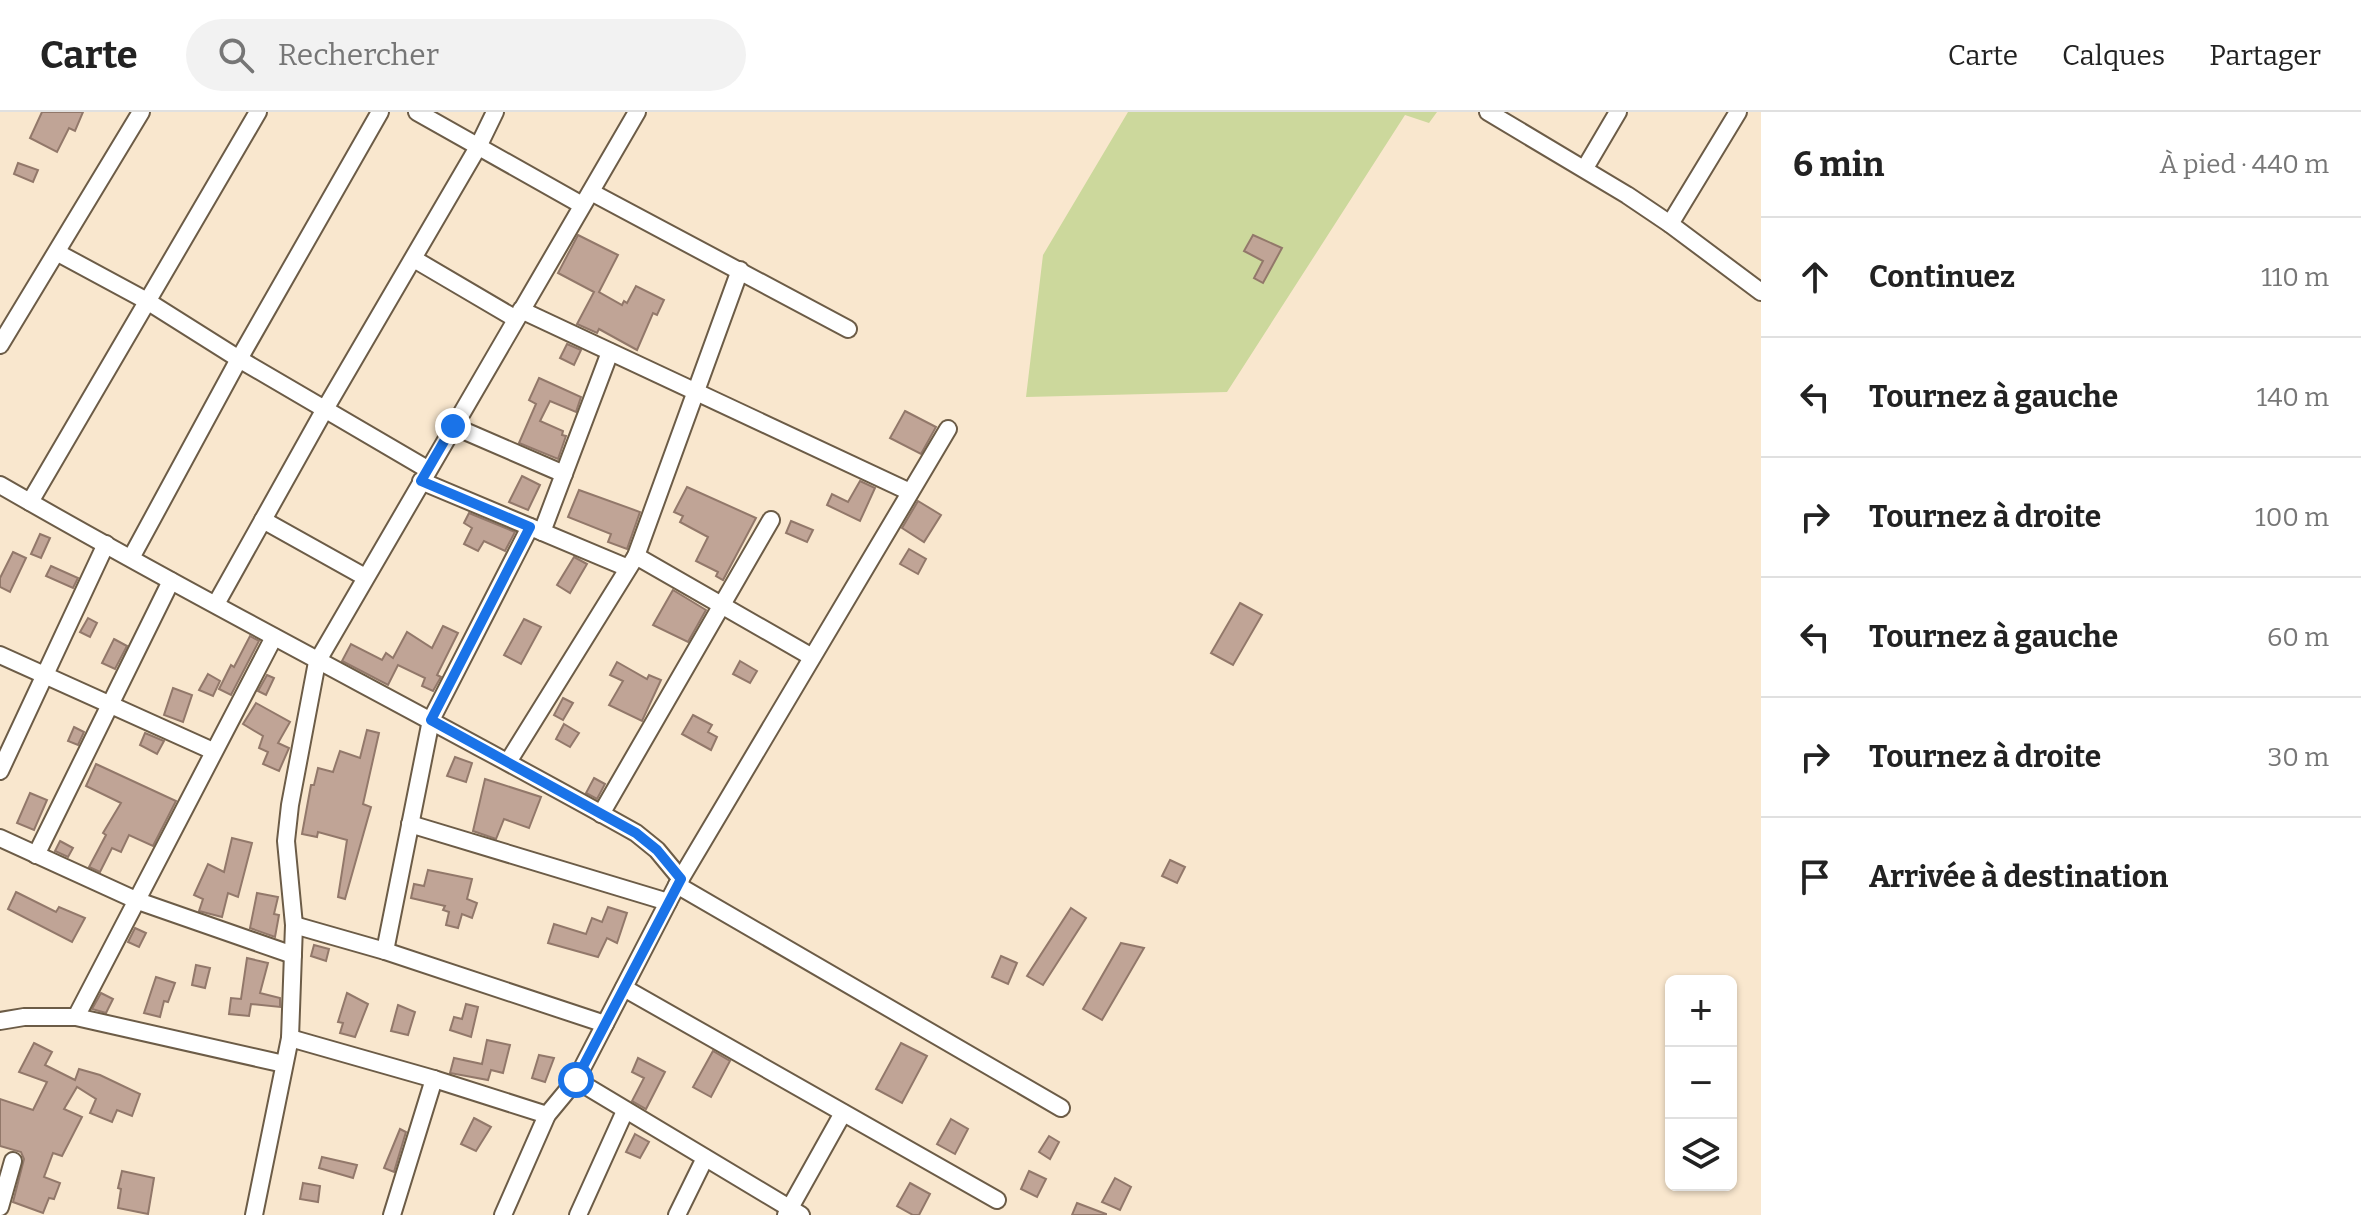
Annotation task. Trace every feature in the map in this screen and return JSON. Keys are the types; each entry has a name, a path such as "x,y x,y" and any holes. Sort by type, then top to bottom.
{"street":[{"path":"0,345 141,112"},
{"path":"30,502 258,112"},
{"path":"131,558 239,359 380,112"},
{"path":"417,112 478,147 740,270 848,329"},
{"path":"216,604 325,409 478,147 495,112"},
{"path":"1488,112 1585,168 1759,285"},
{"path":"1585,168 1618,112"},
{"path":"1670,224 1738,112"},
{"path":"254,1215 290,1038 294,925 286,841 317,662 586,199 632,113"},
{"path":"58,253 147,301 325,409 424,475 536,530 632,562 722,605 812,657"},
{"path":"414,259 518,315 610,352 910,492"},
{"path":"508,762 632,562 740,270"},
{"path":"385,951 431,720 564,474 610,352"},
{"path":"453,426 564,474"},
{"path":"503,1215 547,1115 576,1080 679,882 948,429"},
{"path":"1,489 30,502 317,662 431,720 649,842 679,882 1061,1108"},
{"path":"263,520 365,577"},
{"path":"601,814 771,520"},
{"path":"0,771 106,544"},
{"path":"36,855 171,581"},
{"path":"76,1017 274,637"},
{"path":"0,655 213,751"},
{"path":"410,824 668,902"},
{"path":"0,838 138,901 293,955"},
{"path":"294,925 385,951 605,1024"},
{"path":"624,988 997,1200"},
{"path":"0,1021 24,1017 76,1017 284,1064"},
{"path":"290,1038 547,1115"},
{"path":"392,1215 434,1079"},
{"path":"576,1080 792,1213 843,1113"},
{"path":"578,1215 625,1111"},
{"path":"677,1215 705,1158"},
{"path":"0,1207 13,1161"},
{"path":"0,1213 7,1215"}],"green space":[{"path":"1128,112 1437,112 1429,123 1405,115 1227,392 1026,397 1043,255"}],"building":[{"path":"42,112 83,112 75,131 69,128 57,152 30,138"},
{"path":"18,163 38,170 33,182 14,174"},
{"path":"578,235 618,255 599,292 622,305 624,301 627,303 636,286 664,300 657,315 653,313 637,350 599,329 597,333 577,324 594,292 558,273"},
{"path":"1253,235 1282,248 1263,283 1254,278 1263,261 1244,251"},
{"path":"567,344 581,350 574,365 560,358"},
{"path":"539,378 581,397 576,412 550,401 540,421 563,431 562,435 566,436 558,459 519,443 536,404 529,400"},
{"path":"905,411 936,427 921,454 890,438"},
{"path":"522,476 540,485 528,510 509,502"},
{"path":"860,481 875,488 860,521 827,505 832,494 848,502"},
{"path":"687,487 756,518 723,580 716,576 718,572 696,561 708,537 680,522 683,516 674,512"},
{"path":"579,490 640,512 627,549 608,542 611,534 568,517"},
{"path":"918,501 941,515 924,542 902,528"},
{"path":"469,513 515,532 505,551 484,541 478,551 464,544 472,528 464,523"},
{"path":"791,521 813,530 807,542 786,533"},
{"path":"40,534 50,538 41,558 31,554"},
{"path":"909,549 926,559 918,574 900,564"},
{"path":"13,552 26,558 10,592 0,587 0,578"},
{"path":"574,557 587,564 570,593 557,585"},
{"path":"51,566 78,578 73,588 46,576"},
{"path":"673,590 706,610 688,642 653,625"},
{"path":"1240,603 1262,615 1233,665 1211,653"},
{"path":"88,618 97,623 90,637 80,632"},
{"path":"524,619 541,627 521,664 504,655"},
{"path":"443,626 458,633 437,675 441,677 433,691 422,686 425,678 398,665 388,685 342,661 351,644 382,660 386,653 393,658 407,632 432,648"},
{"path":"250,636 259,641 231,695 219,689"},
{"path":"114,639 127,646 115,669 102,663"},
{"path":"740,661 757,671 750,683 733,674"},
{"path":"617,662 647,679 649,675 661,680 642,721 609,705 623,681 610,675"},
{"path":"208,674 220,681 213,696 199,690"},
{"path":"267,675 274,678 266,695 258,691"},
{"path":"173,688 192,695 183,722 164,715"},
{"path":"563,698 573,703 563,720 554,715"},
{"path":"256,703 290,722 278,743 289,748 279,771 263,764 268,752 259,748 263,736 243,724"},
{"path":"693,715 712,725 708,732 717,737 711,750 682,734"},
{"path":"564,724 579,733 570,747 556,739"},
{"path":"74,727 84,732 78,745 68,741"},
{"path":"367,730 379,733 363,804 371,807 345,899 338,897 347,840 318,832 317,837 302,834 311,785 314,785 318,768 333,772 340,751 360,758"},
{"path":"145,733 164,741 157,754 140,745"},
{"path":"455,757 472,763 466,782 447,776"},
{"path":"96,764 176,801 153,846 129,835 121,852 112,848 100,872 89,867 106,835 103,833 121,803 86,786"},
{"path":"594,778 605,784 597,799 586,793"},
{"path":"485,779 541,797 529,828 504,819 496,839 473,831"},
{"path":"30,793 47,800 34,830 17,823"},
{"path":"232,838 252,843 238,897 228,893 222,917 199,911 203,899 194,895 208,864 224,872"},
{"path":"60,841 73,848 68,857 55,851"},
{"path":"1170,860 1185,867 1177,883 1162,876"},
{"path":"428,870 472,879 467,899 477,903 472,918 462,914 458,928 446,925 449,912 443,910 445,906 411,898 414,884 424,886"},
{"path":"16,892 56,912 59,907 85,918 72,942 8,909"},
{"path":"257,893 278,897 274,914 279,915 275,937 250,928"},
{"path":"608,907 627,913 617,943 607,938 598,957 548,943 554,924 586,934 592,918 602,922"},
{"path":"1071,908 1086,918 1043,985 1027,976"},
{"path":"135,928 146,933 139,947 128,942"},
{"path":"1121,943 1144,948 1102,1020 1083,1009"},
{"path":"314,945 329,949 326,961 311,956"},
{"path":"1001,956 1017,963 1008,984 992,977"},
{"path":"247,958 268,963 260,993 280,998 280,1007 251,1004 249,1016 229,1014 231,998 241,999"},
{"path":"196,965 210,968 205,988 192,985"},
{"path":"156,977 175,983 168,1002 164,1001 160,1017 144,1013"},
{"path":"101,993 113,999 106,1013 92,1009"},
{"path":"347,993 368,1004 355,1037 340,1033 343,1023 338,1022"},
{"path":"466,1004 478,1007 471,1037 450,1030 454,1017 462,1019"},
{"path":"398,1005 415,1012 408,1035 391,1031"},
{"path":"487,1040 510,1045 503,1073 491,1070 488,1080 450,1073 454,1058 482,1064"},
{"path":"34,1043 52,1052 45,1065 75,1080 79,1069 100,1075 140,1094 132,1116 117,1110 112,1122 90,1113 96,1099 77,1087 64,1109 82,1117 62,1156 53,1153 44,1177 60,1183 54,1199 49,1198 43,1213 13,1202 24,1159 21,1152 0,1146 0,1099 33,1110 47,1082 19,1072"},
{"path":"901,1043 927,1056 902,1103 876,1089"},
{"path":"713,1051 730,1061 711,1097 693,1087"},
{"path":"539,1055 554,1058 545,1082 532,1078"},
{"path":"638,1058 665,1072 646,1109 632,1101 644,1078 632,1072"},
{"path":"474,1118 491,1127 476,1151 461,1144"},
{"path":"951,1119 968,1129 955,1154 937,1144"},
{"path":"400,1129 406,1132 394,1172 384,1168"},
{"path":"635,1134 649,1142 640,1158 626,1152"},
{"path":"1049,1136 1059,1142 1050,1159 1039,1152"},
{"path":"322,1157 357,1165 353,1178 319,1168"},
{"path":"122,1171 154,1178 148,1214 118,1208"},
{"path":"1029,1171 1046,1179 1037,1197 1021,1189"},
{"path":"1115,1178 1131,1187 1120,1210 1102,1202"},
{"path":"303,1183 320,1186 318,1202 300,1199"},
{"path":"910,1183 930,1194 919,1215 897,1206"},
{"path":"1077,1203 1106,1214 1106,1215 1072,1215"}],"route":[{"path":"453,426 421,481 530,527 431,720 636,833 657,850 681,879 576,1080"}]}
